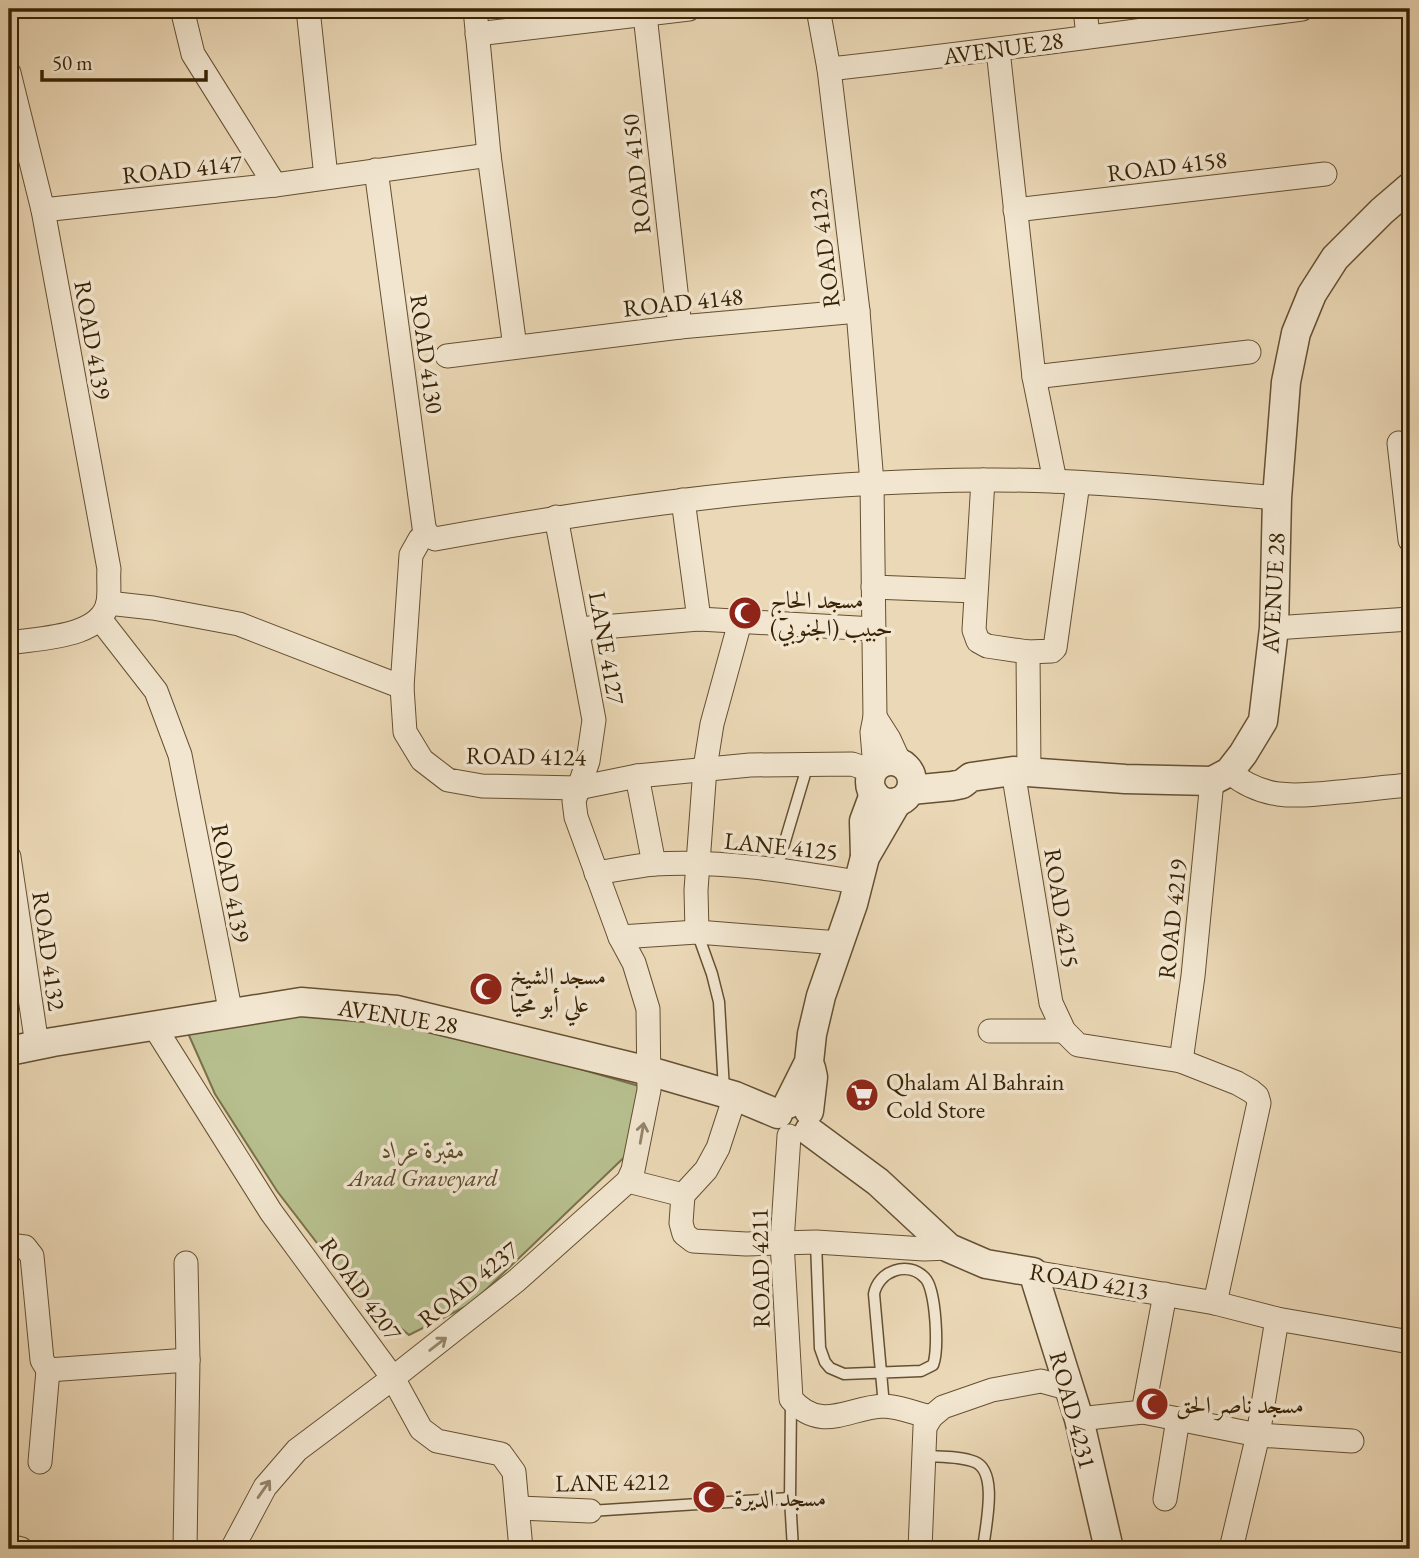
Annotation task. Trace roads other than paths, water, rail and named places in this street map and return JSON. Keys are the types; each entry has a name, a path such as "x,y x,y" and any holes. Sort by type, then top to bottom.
{"street":[{"path":"182,9 194,54 275,185"},
{"path":"309,9 326,177"},
{"path":"475,9 488,155 514,347"},
{"path":"477,34 689,9"},
{"name":"ROAD 4123","path":"818,9 829,69 858,311 872,483 875,717 872,732 888,780"},
{"path":"1085,9 1088,36"},
{"name":"AVENUE 28","path":"829,69 998,50 1302,9"},
{"name":"ROAD 4150","path":"645,15 680,327"},
{"path":"983,480 975,591 974,630 978,641 987,646 1028,652 1052,651 1055,648 1067,482 1034,377 998,50"},
{"name":"ROAD 4139","path":"9,73 43,210 108,569 104,611 156,691 180,755 231,1014"},
{"name":"ROAD 4147","path":"43,210 275,185 488,155"},
{"name":"ROAD 4130","path":"376,170 424,527 431,536"},
{"name":"ROAD 4158","path":"1015,210 1325,174"},
{"name":"AVENUE 28","path":"1220,777 1243,754 1262,720 1274,628 1277,498 1286,382 1296,333 1312,294 1335,258 1410,187"},
{"name":"ROAD 4148","path":"447,356 680,327 858,311"},
{"path":"1034,377 1249,352"},
{"path":"1399,443 1410,540"},
{"path":"431,536 683,500 872,483 983,480 1067,482 1277,498"},
{"path":"683,500 699,619"},
{"name":"LANE 4127","path":"556,517 594,720 587,761 578,788"},
{"name":"ROAD 4124","path":"431,536 420,539 411,555 402,687 405,732 422,760 448,780 482,786 578,788 637,776 705,768 808,764 856,764 888,780"},
{"path":"873,587 975,591"},
{"path":"9,643 86,629 104,611 153,608 239,624 402,687"},
{"path":"1274,628 1410,618"},
{"path":"578,629 699,619 874,629"},
{"path":"697,932 696,890 705,768 712,724 740,622"},
{"name":"ROAD 4215","path":"1028,652 1021,771 1051,1003 1071,1038"},
{"path":"795,1119 813,1077 809,1062 821,996 853,904 888,780 952,786 962,784 971,777 1021,771 1125,779 1220,777 1259,791 1287,797 1410,785"},
{"path":"637,776 653,864"},
{"name":"ROAD 4219","path":"1181,1061 1220,777"},
{"name":"ROAD 4237","path":"232,1549 265,1487 297,1450 516,1281 628,1181 639,1151 649,1090 648,1009 635,963 620,937 576,817 574,801 578,788"},
{"name":"ROAD 4132","path":"9,862 37,1045"},
{"name":"LANE 4125","path":"596,873 653,864 861,869"},
{"path":"620,937 697,932 839,943"},
{"name":"AVENUE 28","path":"9,1051 301,1002 397,1010 649,1071 730,1094 795,1119"},
{"name":"ROAD 4207","path":"154,1027 271,1212 393,1378 422,1429 438,1441 490,1450 501,1454 508,1461 514,1472 521,1549"},
{"path":"990,1031 1071,1038 1181,1061 1237,1083 1257,1096 1259,1102 1215,1303"},
{"path":"730,1094 718,1147 706,1170 683,1195 681,1223 684,1234 693,1241 746,1244 816,1242 883,1261 949,1248"},
{"name":"ROAD 4211","path":"791,1399 782,1241 795,1119"},
{"name":"ROAD 4213","path":"795,1119 877,1182 949,1248 986,1264 1215,1303 1277,1320 1410,1342"},
{"path":"628,1181 683,1195"},
{"path":"9,1245 24,1247 32,1256 42,1360 48,1370 40,1461"},
{"path":"185,1549 188,1360 186,1263"},
{"name":"ROAD 4231","path":"1033,1272 1079,1419 1109,1549"},
{"path":"1143,1412 1165,1294"},
{"path":"1231,1549 1258,1435 1277,1320"},
{"path":"48,1370 188,1360"},
{"path":"920,1549 926,1456 925,1427 931,1417 954,1401 1016,1384 1041,1381 1070,1389"},
{"path":"791,1399 798,1407 815,1416 832,1417 884,1406 931,1417"},
{"path":"1079,1419 1143,1412 1258,1435 1352,1441"},
{"path":"1165,1499 1178,1419"},
{"name":"LANE 4212","path":"519,1508 590,1511"},
{"path":"9,1546 20,1549"}],"lane":[{"path":"777,868 808,764"},
{"path":"697,932 719,1002 730,1094"},
{"path":"816,1242 820,1348 825,1362 836,1372 921,1371 933,1365 936,1358 933,1297 929,1283 920,1274 909,1270 889,1272 883,1261"},
{"path":"883,1261 874,1294 884,1406"},
{"name":"ROAD 4211","path":"791,1399 790,1498 793,1549"},
{"path":"926,1456 974,1461 985,1470 989,1484 983,1549"},
{"name":"LANE 4212","path":"590,1511 790,1498"}],"place":[{"name":"مسجد الحاج حبيب (الجنوبي)","path":"745,613"},
{"name":"مسجد الشيخ علي أبو محيا","path":"486,989"},
{"name":"Qhalam Al Bahrain Cold Store","path":"862,1095"},
{"name":"مسجد ناصر الحق","path":"1152,1404"},
{"name":"مسجد الديرة","path":"709,1497"}],"park label":[{"name":"مقبرة عراد Arad Graveyard","path":"423,1163"}]}
